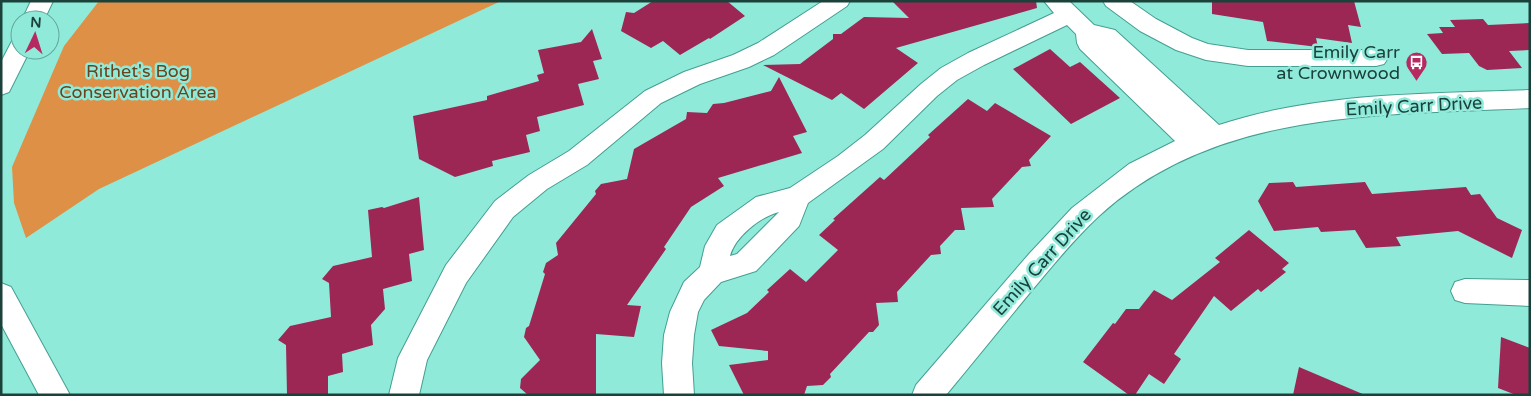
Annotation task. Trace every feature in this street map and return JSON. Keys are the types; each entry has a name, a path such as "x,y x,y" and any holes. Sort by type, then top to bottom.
{"street":[{"path":"404,395 413,358 456,274 480,238 504,209 538,182 578,158 653,97 677,84 741,61 766,48 839,1"},
{"path":"1114,1 1154,29 1184,44 1206,52 1248,58 1376,58"},
{"path":"679,395 677,363 684,312 694,291 712,273 746,263 782,229 790,218 797,197 874,142 929,90 949,74 976,59 1071,16 1088,43 1204,139"},
{"path":"2,82 13,60"},
{"name":"Emily Carr Drive","path":"927,395 1064,232 1122,182 1149,165 1204,139 1262,121 1307,112 1530,100"},
{"path":"1465,291 1530,293"},
{"path":"1,296 55,395"}],"green space":[{"name":"Rithet's Bog Conservation Area","path":"99,1 501,1 99,189 26,238 14,203 12,167 58,60 60,60 64,46"}],"building":[{"path":"653,1 727,1 745,16 710,39 680,55 663,41 651,48 621,31 626,12 634,13"},
{"path":"892,1 1036,1 1037,8 896,48 918,63 864,109 841,93 832,100 763,65 800,64 833,39 833,34 841,34 864,17 909,18"},
{"path":"1212,1 1354,1 1361,27 1348,25 1352,43 1316,38 1318,47 1267,41 1263,22 1212,14"},
{"path":"1483,19 1488,25 1530,23 1530,50 1509,51 1522,68 1487,70 1479,66 1469,53 1442,54 1427,34 1443,33 1439,27 1455,27 1450,20"},
{"path":"592,29 602,59 593,61 599,79 578,84 584,105 537,117 540,131 526,135 530,152 492,161 493,166 455,177 419,159 413,116 487,100 487,96 539,81 537,75 544,73 538,50 581,42"},
{"path":"1050,49 1070,67 1080,62 1120,98 1071,124 1013,69"},
{"path":"779,77 807,132 793,136 802,153 718,178 724,186 691,207 664,247 666,249 627,305 641,306 634,337 596,334 596,395 528,395 520,388 521,379 540,360 524,337 545,274 543,272 546,263 558,255 556,243 596,194 595,191 601,184 627,179 634,149 686,119 687,112 707,113 713,104 771,91"},
{"path":"968,99 987,111 995,103 1051,136 1029,160 1031,166 1022,167 992,199 994,207 961,208 965,230 955,230 940,246 941,254 931,255 897,292 898,302 876,303 879,325 873,332 869,332 830,374 831,377 823,385 807,386 804,395 744,395 729,365 768,360 768,351 719,346 711,330 747,313 769,292 767,290 790,269 806,282 838,250 819,235 835,220 833,219 880,177 884,180 930,137 928,135"},
{"path":"1293,182 1296,187 1365,182 1372,194 1466,187 1471,195 1480,194 1497,218 1522,230 1512,258 1458,231 1396,237 1401,246 1366,248 1355,230 1321,232 1318,227 1274,231 1258,201 1269,183"},
{"path":"419,197 424,250 409,254 412,281 383,289 385,309 371,325 373,345 342,354 343,372 328,376 328,395 287,395 286,345 278,340 290,326 331,317 329,283 322,279 333,266 372,257 368,210 384,208"},
{"path":"1249,230 1289,263 1282,269 1286,272 1261,292 1258,289 1231,311 1214,296 1174,354 1181,359 1164,384 1149,374 1135,395 1129,395 1083,362 1126,309 1139,309 1154,290 1172,300 1220,262 1215,258"},
{"path":"1501,337 1530,348 1530,395 1516,395 1498,388"},
{"path":"1299,367 1365,395 1293,395"}],"place":[{"name":"Emily Carr at Crownwood","path":"1416,81"}]}
